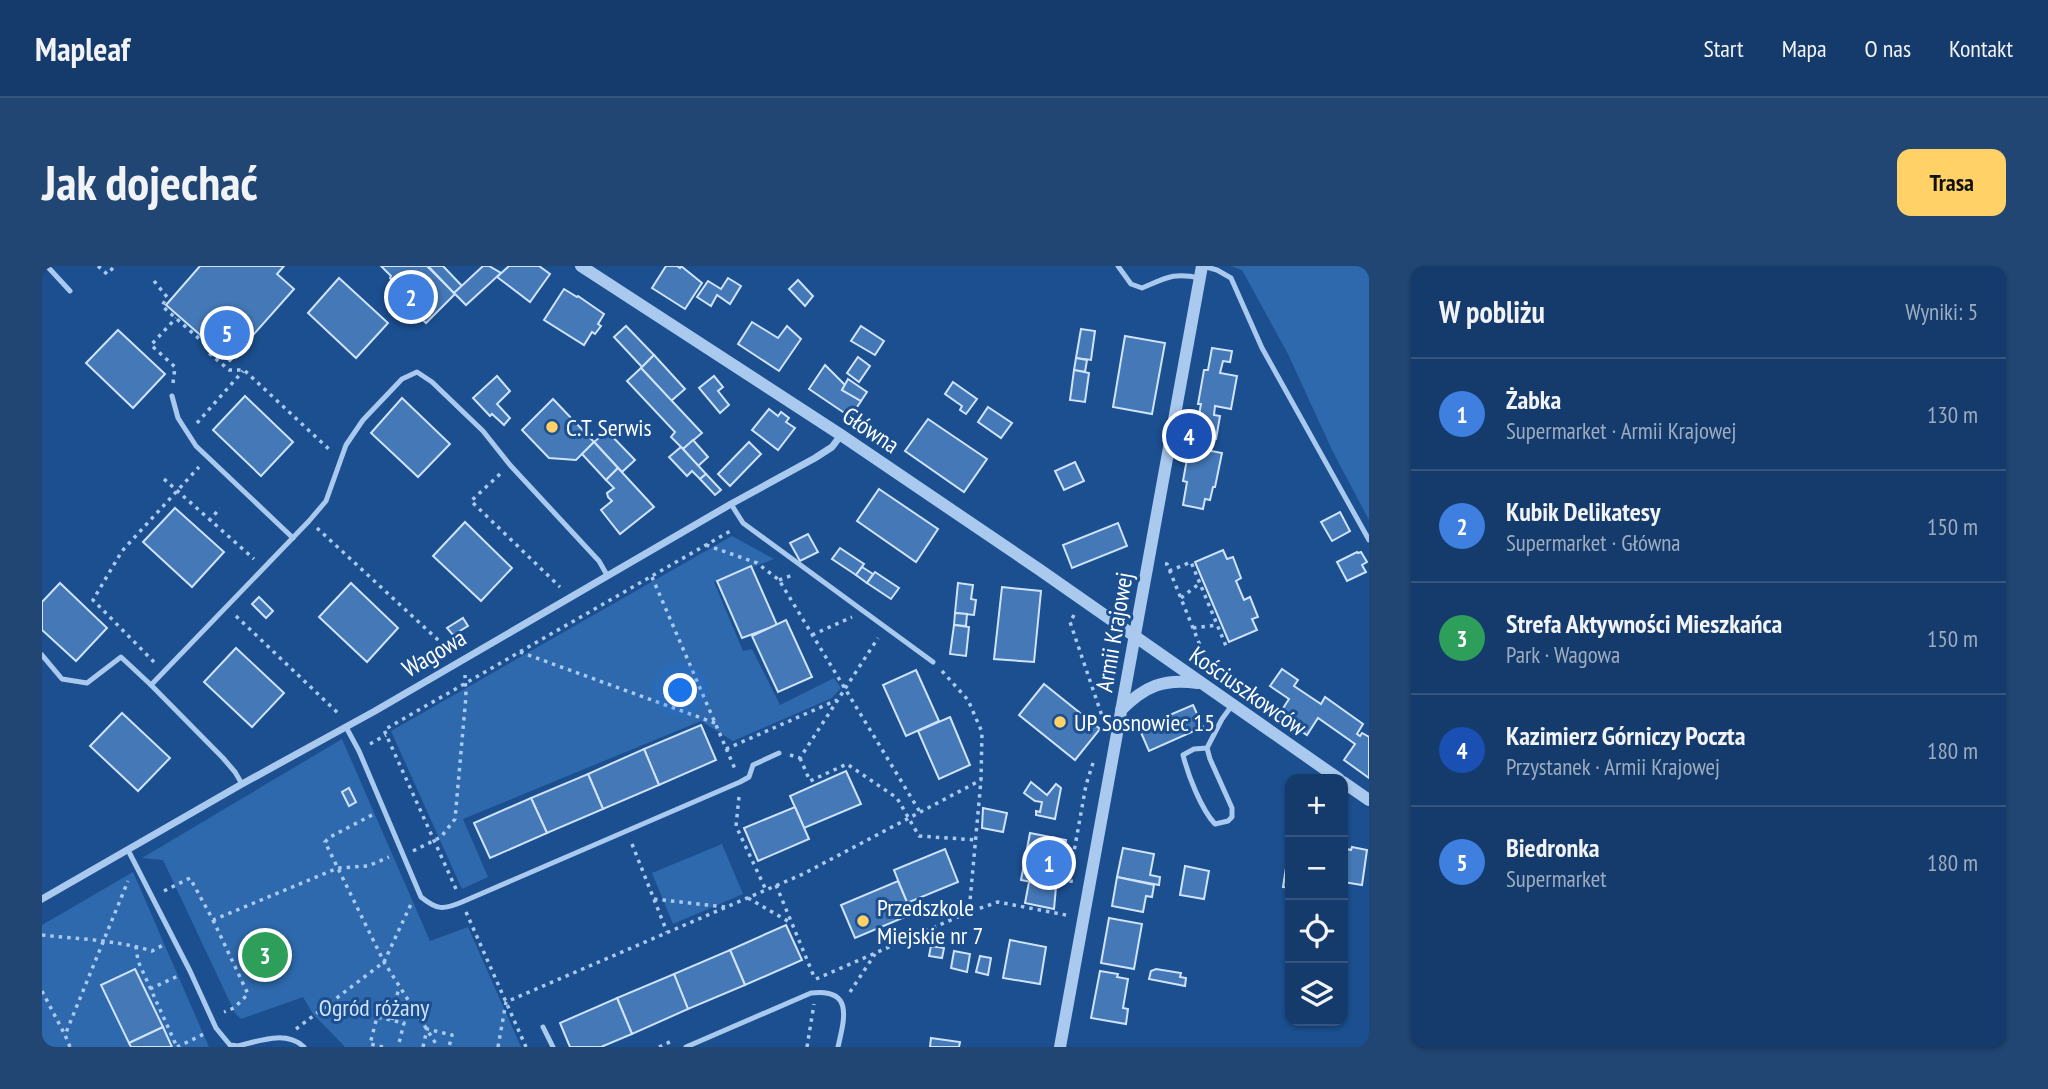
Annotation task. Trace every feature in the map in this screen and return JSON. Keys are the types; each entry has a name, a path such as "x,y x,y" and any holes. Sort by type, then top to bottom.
{"street":[{"name":"Główna","path":"580,266 841,435 1134,636"},
{"name":"Armii Krajowej","path":"1060,1047 1201,270"},
{"name":"Wagowa","path":"42,899 815,458 832,447 841,435"},
{"name":"Kościuszkowców","path":"1134,636 1332,774"},
{"path":"1121,711 1134,697 1163,682 1181,680 1200,683"},
{"name":"Kościuszkowców","path":"1348,785 1369,800"}],"lane":[{"path":"47,266 70,291"},
{"path":"1118,266 1131,284 1142,288 1174,275 1201,270 1217,270 1231,278 1262,348 1369,540"},
{"path":"151,685 326,501 346,445 363,421 402,379 417,372 432,382 483,431 510,465 599,561 607,575"},
{"path":"172,396 178,418 196,446 293,537"},
{"path":"731,504 743,523 933,662"},
{"path":"42,655 62,679 87,683 121,657 223,758 242,784"},
{"path":"1207,748 1194,749 1183,755 1208,816 1215,824 1228,821 1232,817 1232,808 1207,748 1233,704"},
{"path":"346,727 359,751 421,897 438,908 462,902 740,782 749,777 753,765 779,753"},
{"path":"128,850 216,1028 230,1045 238,1046 285,1037 304,1047"},
{"path":"686,1047 811,993 825,991 839,996 843,1002 838,1047"},
{"path":"543,1027 553,1047"}],"path":[{"path":"98,266 107,274 116,266"},
{"path":"154,281 167,297 162,306 212,349 209,353 229,370 244,370 341,460"},
{"path":"172,396 175,367 151,345 176,318"},
{"path":"187,429 194,427 244,370"},
{"path":"163,672 93,600 122,551 207,457"},
{"path":"510,465 471,501 560,587 566,598"},
{"path":"164,479 264,568"},
{"path":"209,521 220,508"},
{"path":"212,920 338,868 368,866 393,856 403,856 441,837 455,819 466,696 465,671 459,660 309,521"},
{"path":"526,1047 384,730 743,523"},
{"path":"706,545 757,563 779,580 920,812"},
{"path":"1169,571 1191,562 1226,646"},
{"path":"652,576 740,782 736,827 766,890"},
{"path":"1199,583 1181,598 1209,668"},
{"path":"227,607 339,714"},
{"path":"812,635 864,611"},
{"path":"1070,622 1105,723"},
{"path":"1193,628 1217,625"},
{"path":"800,758 885,627"},
{"path":"520,652 715,723"},
{"path":"933,662 968,700 982,732 981,780 970,912"},
{"path":"726,748 837,700"},
{"path":"359,751 386,735"},
{"path":"779,753 800,758"},
{"path":"800,758 810,781 847,764 897,798 919,836 976,841"},
{"path":"1072,863 1086,785 1094,760"},
{"path":"506,1002 803,874 981,780"},
{"path":"384,811 330,837 325,842 384,962 439,1047"},
{"path":"627,832 667,932"},
{"path":"65,1035 130,871 138,866"},
{"path":"153,896 190,878 248,994 234,1008 211,1018"},
{"path":"776,885 815,979"},
{"path":"285,1037 384,962 412,903 421,897"},
{"path":"748,898 792,923"},
{"path":"654,899 726,907"},
{"path":"843,1002 876,953 970,912 998,902 1066,915"},
{"path":"42,935 104,941 152,951 174,940"},
{"path":"136,946 138,961 177,1047 216,1028"},
{"path":"150,989 190,971"},
{"path":"391,1020 398,990 401,989"},
{"path":"42,991 71,1047"},
{"path":"807,1047 814,1006 811,993"},
{"path":"498,1047 506,1002"},
{"path":"383,1047 370,1044 377,1017 404,1023 398,1047"},
{"path":"424,1047 427,1029"},
{"path":"427,1029 452,1035 449,1047"}],"green space":[{"path":"1231,266 1369,266 1369,520 1333,452 1288,354 1242,270"},
{"path":"732,536 774,559 714,582 743,651 752,649 780,705 834,678 841,688 832,698 733,741 701,721 463,819 488,877 462,889 391,731"},
{"name":"Ogród różany","path":"342,739 430,941 468,927 521,1047 345,1047 313,1014 303,997 241,1019 235,1013 163,860 142,858"},
{"path":"722,844 743,894 673,924 652,873"},
{"path":"133,872 209,1047 47,1047 42,1036 42,925"}],"building":[{"path":"200,266 284,266 277,274 294,289 230,361 166,305"},
{"path":"381,266 427,266 455,294 426,323 412,310 414,308 401,294 403,292"},
{"path":"428,266 443,266 462,286 454,293"},
{"path":"483,266 489,266 501,273 466,305 454,293"},
{"path":"509,266 539,266 550,274 530,302 497,277"},
{"path":"666,266 681,266 702,283 685,309 652,288"},
{"path":"339,278 388,323 356,358 308,313"},
{"path":"728,278 741,286 730,304 717,295 711,306 697,297 708,281 721,289"},
{"path":"798,280 813,296 805,306 789,289"},
{"path":"564,289 604,314 598,324 601,326 595,334 592,332 584,345 544,320"},
{"path":"752,322 778,338 787,326 801,339 779,371 738,344"},
{"path":"626,326 654,355 642,367 614,337"},
{"path":"861,326 884,341 875,355 851,341"},
{"path":"1081,329 1095,331 1091,360 1076,358"},
{"path":"118,330 165,374 133,408 86,363"},
{"path":"1125,336 1165,343 1152,414 1113,407"},
{"path":"1212,348 1232,351 1230,362 1223,361 1220,373 1237,376 1231,409 1215,406 1214,415 1220,416 1216,439 1208,438 1206,450 1222,453 1215,487 1210,500 1205,499 1203,509 1183,505 1187,482 1183,481 1189,448 1193,448 1204,370 1208,370"},
{"path":"654,355 685,389 671,401 641,368"},
{"path":"858,357 870,366 859,382 847,373"},
{"path":"1076,358 1087,360 1085,372 1074,370"},
{"path":"825,365 845,385 842,390 861,401 853,413 846,414 809,389"},
{"path":"641,368 702,433 683,449 671,437 675,432 627,381"},
{"path":"1074,370 1089,373 1085,402 1070,400"},
{"path":"497,376 510,391 497,404 510,418 504,425 492,414 490,416 473,398"},
{"path":"714,376 723,387 718,391 729,405 720,413 699,388"},
{"path":"848,379 867,392 861,401 842,390"},
{"path":"953,382 977,399 966,414 960,410 962,406 945,394"},
{"path":"245,396 293,442 261,476 213,430"},
{"path":"402,398 450,444 418,477 371,433"},
{"name":"C.T. Serwis","path":"553,399 594,442 576,460 549,458 522,430"},
{"path":"988,407 1012,423 1001,438 978,422"},
{"path":"769,409 778,416 781,412 789,418 786,422 795,428 778,450 752,430"},
{"path":"928,419 987,459 964,492 905,451"},
{"path":"607,431 635,460 622,472 594,442"},
{"path":"693,440 708,457 698,466 683,449"},
{"path":"594,442 618,468 606,480 582,454"},
{"path":"749,442 761,454 730,486 718,474"},
{"path":"681,447 706,474 700,479 692,471 687,476 669,457"},
{"path":"1075,462 1084,481 1064,490 1055,471"},
{"path":"618,468 654,507 620,534 601,510 612,501 607,493 614,488 606,480"},
{"path":"706,474 721,490 715,495 700,479"},
{"path":"879,489 938,529 916,562 857,521"},
{"path":"175,508 224,552 192,587 143,542"},
{"path":"1340,512 1350,531 1332,541 1321,522"},
{"path":"465,522 512,568 481,601 433,556"},
{"path":"1118,523 1127,546 1072,568 1063,545"},
{"path":"808,534 818,552 800,561 790,543"},
{"path":"840,548 864,564 856,575 832,559"},
{"path":"1223,550 1227,559 1233,557 1241,578 1236,581 1244,600 1250,597 1258,617 1252,619 1257,630 1229,642 1195,562"},
{"path":"1361,552 1367,562 1362,565 1366,572 1347,581 1337,562"},
{"path":"751,566 777,625 742,638 717,581"},
{"path":"862,567 873,574 867,583 856,575"},
{"path":"875,572 899,588 891,599 867,583"},
{"path":"60,583 107,628 76,661 42,630 42,602"},
{"path":"351,583 398,628 367,662 319,617"},
{"path":"958,583 973,585 971,599 976,600 974,615 955,613"},
{"path":"1002,587 1041,591 1034,662 994,659"},
{"path":"259,597 273,611 266,618 252,604"},
{"path":"955,613 967,614 966,626 954,625"},
{"path":"463,618 468,626 453,635 447,628"},
{"path":"786,620 812,677 778,692 752,636"},
{"path":"954,625 969,627 966,656 950,654"},
{"path":"236,648 284,693 252,727 204,682"},
{"path":"1282,669 1298,680 1294,686 1321,704 1325,697 1363,724 1357,734 1360,736 1362,733 1369,737 1369,778 1344,760 1355,744 1318,718 1307,735 1278,716 1289,699 1270,686"},
{"path":"916,670 939,721 906,736 883,685"},
{"name":"UP Sosnowiec 15","path":"1044,684 1100,729 1075,760 1019,715"},
{"path":"1193,705 1203,727 1149,751 1139,728"},
{"path":"122,713 170,758 138,791 90,746"},
{"path":"950,717 970,765 939,779 918,731"},
{"path":"701,725 716,760 659,785 644,749"},
{"path":"644,749 659,785 603,809 588,774"},
{"path":"846,771 861,804 804,828 790,796"},
{"path":"588,774 603,809 547,833 531,798"},
{"path":"1031,782 1047,795 1056,784 1061,788 1055,819 1036,815 1036,811 1040,812 1042,802 1035,801 1024,793"},
{"path":"349,788 356,802 349,806 342,792"},
{"path":"531,798 547,833 490,858 474,823"},
{"path":"795,807 809,839 758,861 744,828"},
{"path":"983,808 1007,813 1003,832 982,828"},
{"path":"1030,833 1066,840 1058,887 1021,880"},
{"path":"1352,847 1367,850 1362,885 1348,883 1348,849 1351,850"},
{"path":"1123,848 1154,854 1150,875 1160,877 1159,885 1117,877"},
{"path":"945,849 958,882 907,903 894,870"},
{"path":"1185,866 1209,871 1204,899 1180,895"},
{"path":"1117,877 1154,885 1152,897 1146,896 1143,912 1112,906"},
{"path":"898,881 912,914 855,938 841,905"},
{"path":"1029,882 1056,887 1054,909 1025,903"},
{"path":"1109,918 1142,924 1134,969 1101,963"},
{"path":"786,925 802,960 745,985 730,950"},
{"path":"1010,940 1046,947 1040,984 1003,978"},
{"path":"931,946 944,948 942,958 929,956"},
{"path":"730,950 745,985 688,1009 674,974"},
{"path":"954,951 970,954 967,972 951,968"},
{"path":"980,956 991,958 988,975 976,972"},
{"path":"135,969 163,1027 129,1043 101,985"},
{"path":"1156,969 1181,973 1180,977 1186,978 1185,986 1149,979 1151,971"},
{"path":"1100,971 1128,979 1123,1008 1128,1009 1126,1024 1091,1018"},
{"path":"674,974 688,1009 632,1034 617,998"},
{"path":"617,998 632,1034 601,1047 570,1047 560,1023"},
{"path":"163,1027 172,1047 131,1047 129,1043"},
{"path":"931,1038 960,1042 959,1047 930,1047"}],"place":[{"name":"Kubik Delikatesy","path":"411,297"},
{"name":"Biedronka","path":"227,333"},
{"name":"C.T. Serwis","path":"552,427"},
{"name":"Kazimierz Górniczy Poczta","path":"1189,436"},
{"name":"UP Sosnowiec 15","path":"1060,722"},
{"name":"Żabka","path":"1049,863"},
{"name":"Przedszkole Miejskie nr 7","path":"863,921"},
{"name":"Strefa Aktywności Mieszkańca","path":"265,955"}]}
